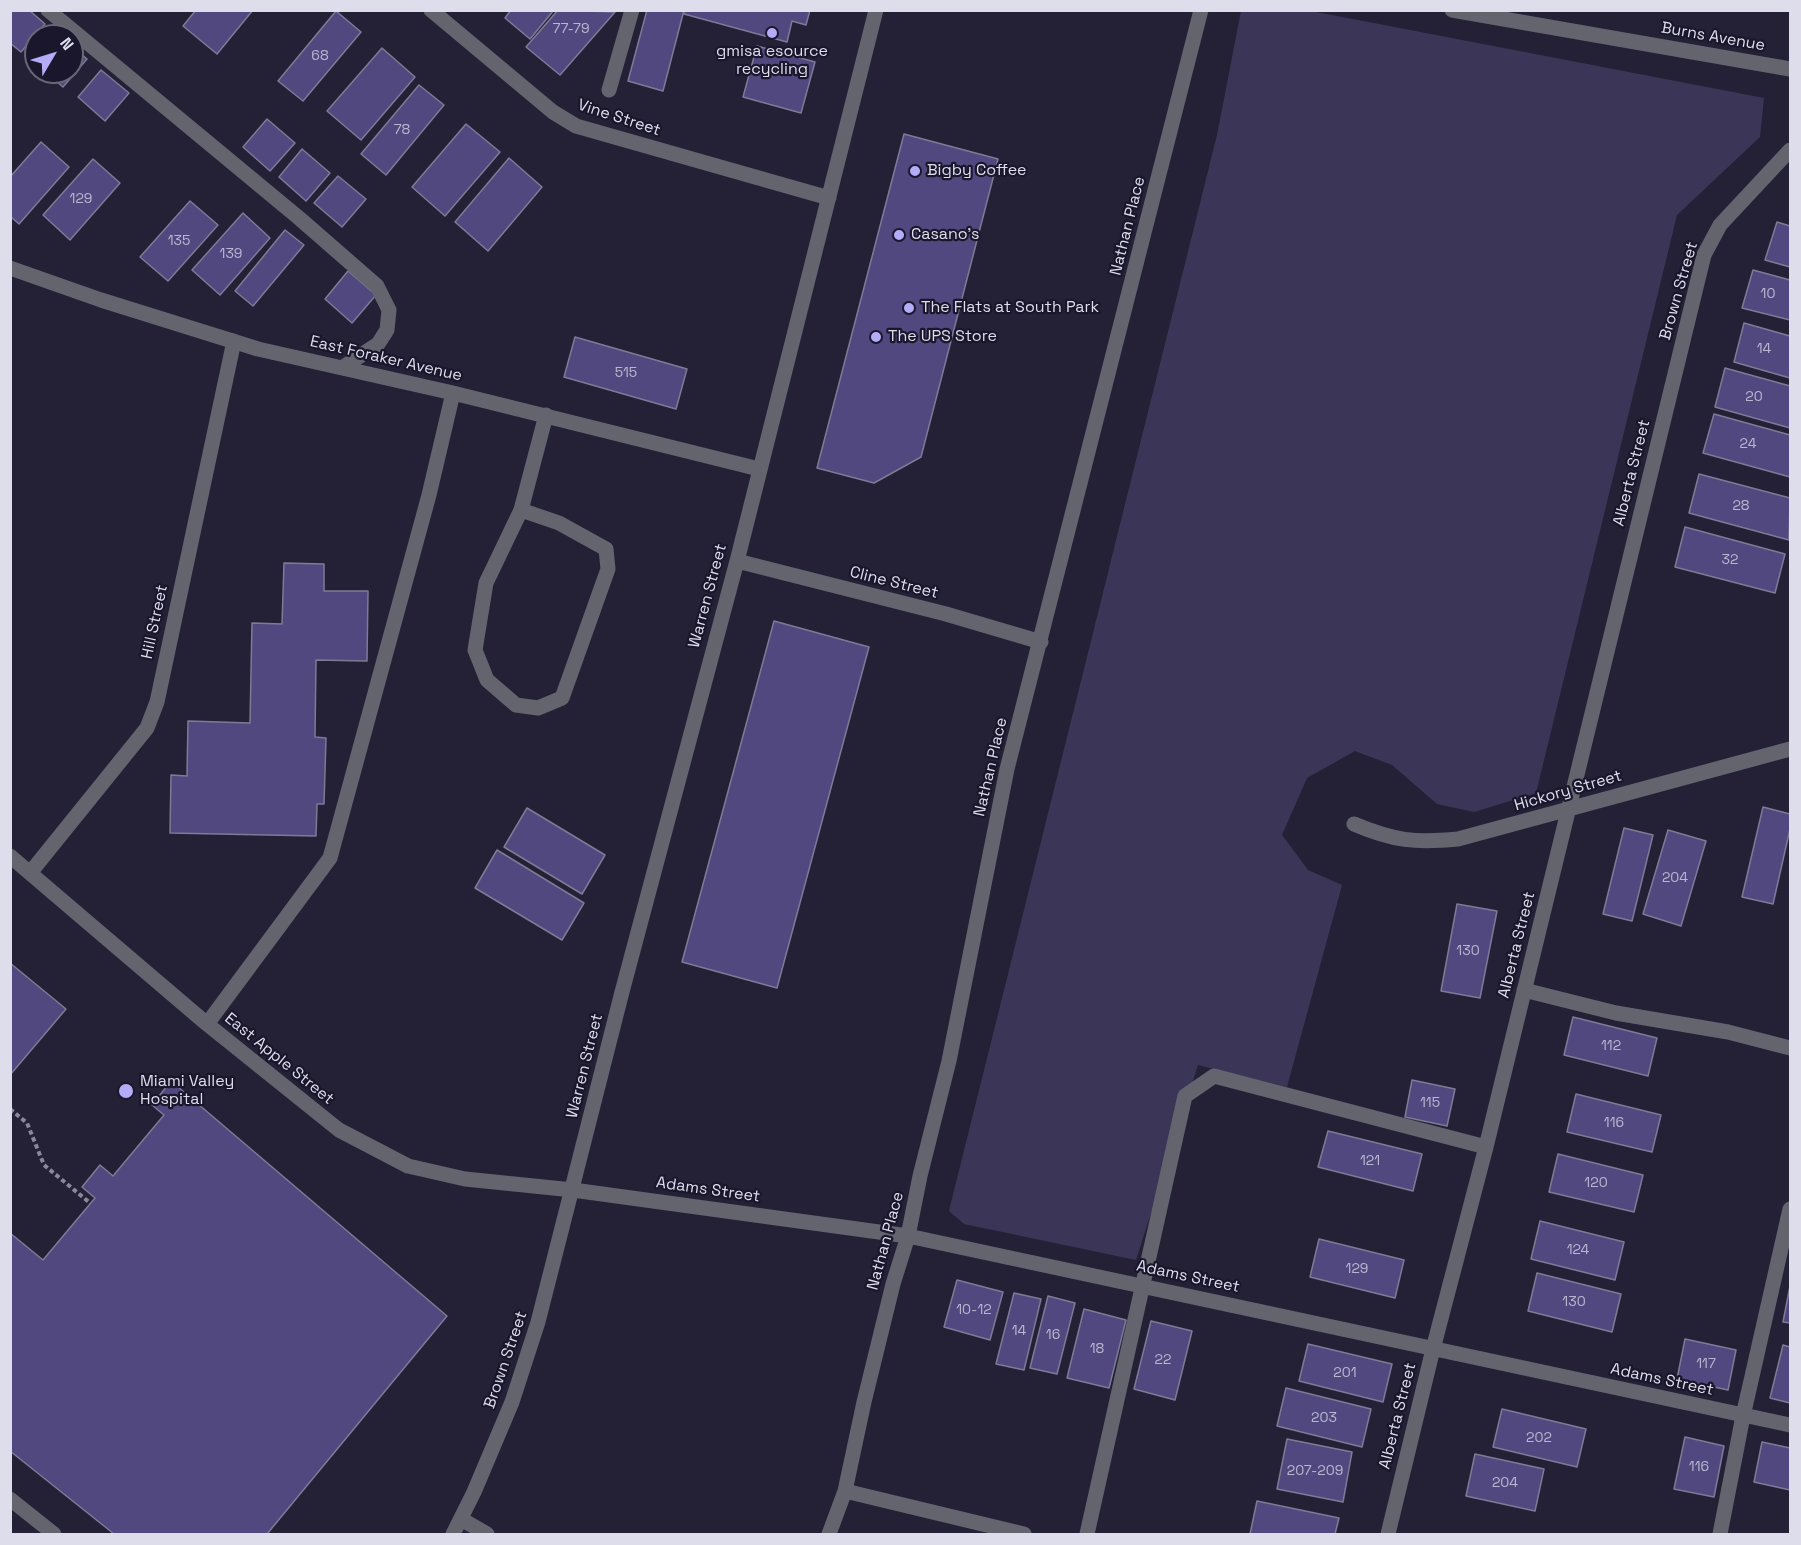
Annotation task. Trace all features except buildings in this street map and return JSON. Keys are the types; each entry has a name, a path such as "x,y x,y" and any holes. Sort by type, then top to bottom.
{"street":[{"path":"48,10 299,218 377,286 389,310 387,330 378,344 342,368"},
{"name":"Vine Street","path":"431,10 553,112 576,126 829,198"},
{"path":"609,90 632,10"},
{"name":"Warren Street","path":"573,1190 622,992 737,561 876,10"},
{"name":"Nathan Place","path":"829,1534 845,1491 887,1305 908,1236 920,1176 949,1062 1007,769 1201,10"},
{"name":"Burns Avenue","path":"1452,10 1791,69"},
{"name":"Brown Street","path":"1678,363 1704,255 1720,225 1791,150"},
{"name":"East Foraker Avenue","path":"10,268 101,300 258,349 546,415 759,469"},
{"name":"Hill Street","path":"30,873 147,728 157,702 234,341"},
{"name":"Alberta Street","path":"1388,1534 1486,1147 1678,363"},
{"path":"207,1024 330,858 426,506 453,393"},
{"path":"521,510 559,523 606,549 608,569 562,698 538,708 516,705 487,680 475,650 486,583 521,510 546,415"},
{"name":"Cline Street","path":"737,561 946,614 1041,642"},
{"name":"Hickory Street","path":"1354,824 1383,836 1423,842 1458,839 1791,750"},
{"name":"East Apple Street","path":"10,856 207,1024 339,1130 408,1166 465,1179 573,1190"},
{"path":"1524,990 1616,1013 1728,1032 1791,1048"},
{"path":"1087,1534 1185,1096 1214,1076 1486,1147"},
{"name":"Brown Street","path":"453,1534 462,1519 512,1402 538,1322 573,1190"},
{"name":"Adams Street","path":"573,1190 908,1236 1791,1425"},
{"path":"1720,1534 1743,1416 1791,1209"},
{"path":"845,1491 1024,1534"},
{"path":"10,1498 54,1534"},
{"path":"462,1519 488,1534"}],"path":[{"path":"10,1109 27,1124 44,1165 90,1203"}],"shaded area":[{"path":"1241,11 1311,11 1764,98 1760,137 1677,215 1536,793 1474,812 1437,804 1392,765 1355,751 1307,778 1282,835 1308,870 1342,885 1287,1087 1198,1065 1136,1260 964,1224 949,1211 1217,135"}],"place":[{"name":"gmisa esource recycling","path":"772,33"},
{"name":"Bigby Coffee","path":"915,171"},
{"name":"Casano's","path":"899,235"},
{"name":"The Flats at South Park","path":"909,308"},
{"name":"The UPS Store","path":"876,337"},
{"name":"Miami Valley Hospital","path":"126,1091"}]}
